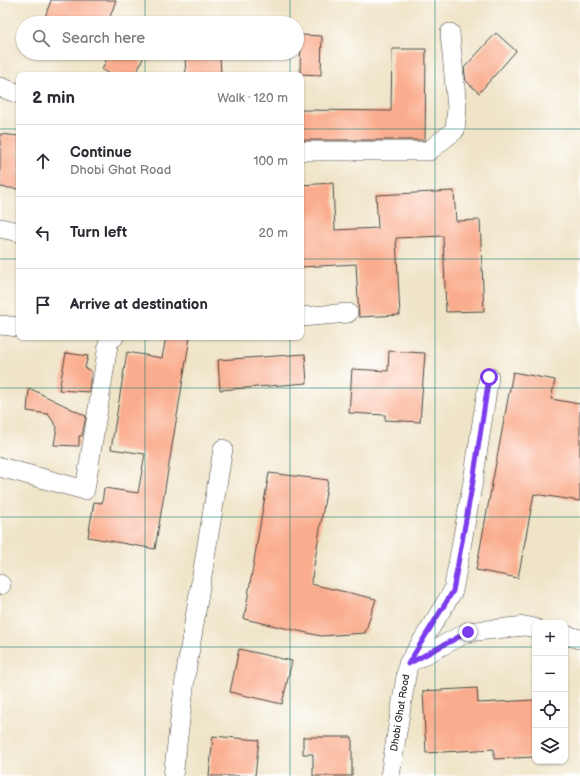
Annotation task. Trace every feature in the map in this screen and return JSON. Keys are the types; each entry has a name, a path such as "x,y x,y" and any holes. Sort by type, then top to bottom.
{"street":[{"path":"304,151 429,151 455,130 457,108 450,33"},
{"path":"0,88 16,93"},
{"path":"0,228 16,231"},
{"path":"304,317 348,313"},
{"path":"0,325 16,327"},
{"path":"0,467 85,490 110,340"},
{"name":"Dhobi Ghat Road","path":"390,776 408,664 453,591 473,481 489,377"},
{"path":"173,776 186,672 223,449"},
{"path":"408,664 468,632 525,626 532,627"},
{"path":"568,636 580,639"}],"building":[{"path":"51,0 116,0 110,16 45,16"},
{"path":"496,33 516,51 479,93 466,81 464,68"},
{"path":"304,35 322,36 321,75 304,74 304,72 300,72 300,60 304,60"},
{"path":"392,49 426,49 425,140 304,140 304,110 391,111"},
{"path":"106,60 142,60 137,72 107,72 102,70"},
{"path":"185,60 220,60 221,72 186,72"},
{"path":"0,134 16,136 16,189 0,187"},
{"path":"333,183 335,230 378,228 376,195 454,191 456,221 480,220 484,311 446,312 443,236 396,238 400,315 359,317 356,264 304,267 304,185"},
{"path":"165,340 190,340 155,549 88,537 94,502 102,503 104,488 138,493 145,454 111,449 127,352 162,358"},
{"path":"389,351 425,353 420,422 385,420 385,415 349,413 352,369 388,371"},
{"path":"66,353 88,356 85,368 91,371 89,392 59,390"},
{"path":"305,354 307,383 220,390 218,360"},
{"path":"513,372 555,380 551,399 580,404 580,501 534,494 518,578 476,570"},
{"path":"29,388 86,416 82,436 79,436 79,446 54,445 57,427 48,414 27,411"},
{"path":"269,473 328,480 311,584 376,599 365,633 321,636 244,619"},
{"path":"239,649 292,661 282,704 230,692"},
{"path":"477,688 478,703 532,700 532,757 494,759 494,749 426,753 423,691"},
{"path":"213,736 259,740 255,776 209,776"},
{"path":"303,737 352,737 352,776 313,776 313,754 303,754"}],"route":[{"path":"468,632 408,664 453,591 473,481 489,377"}]}
